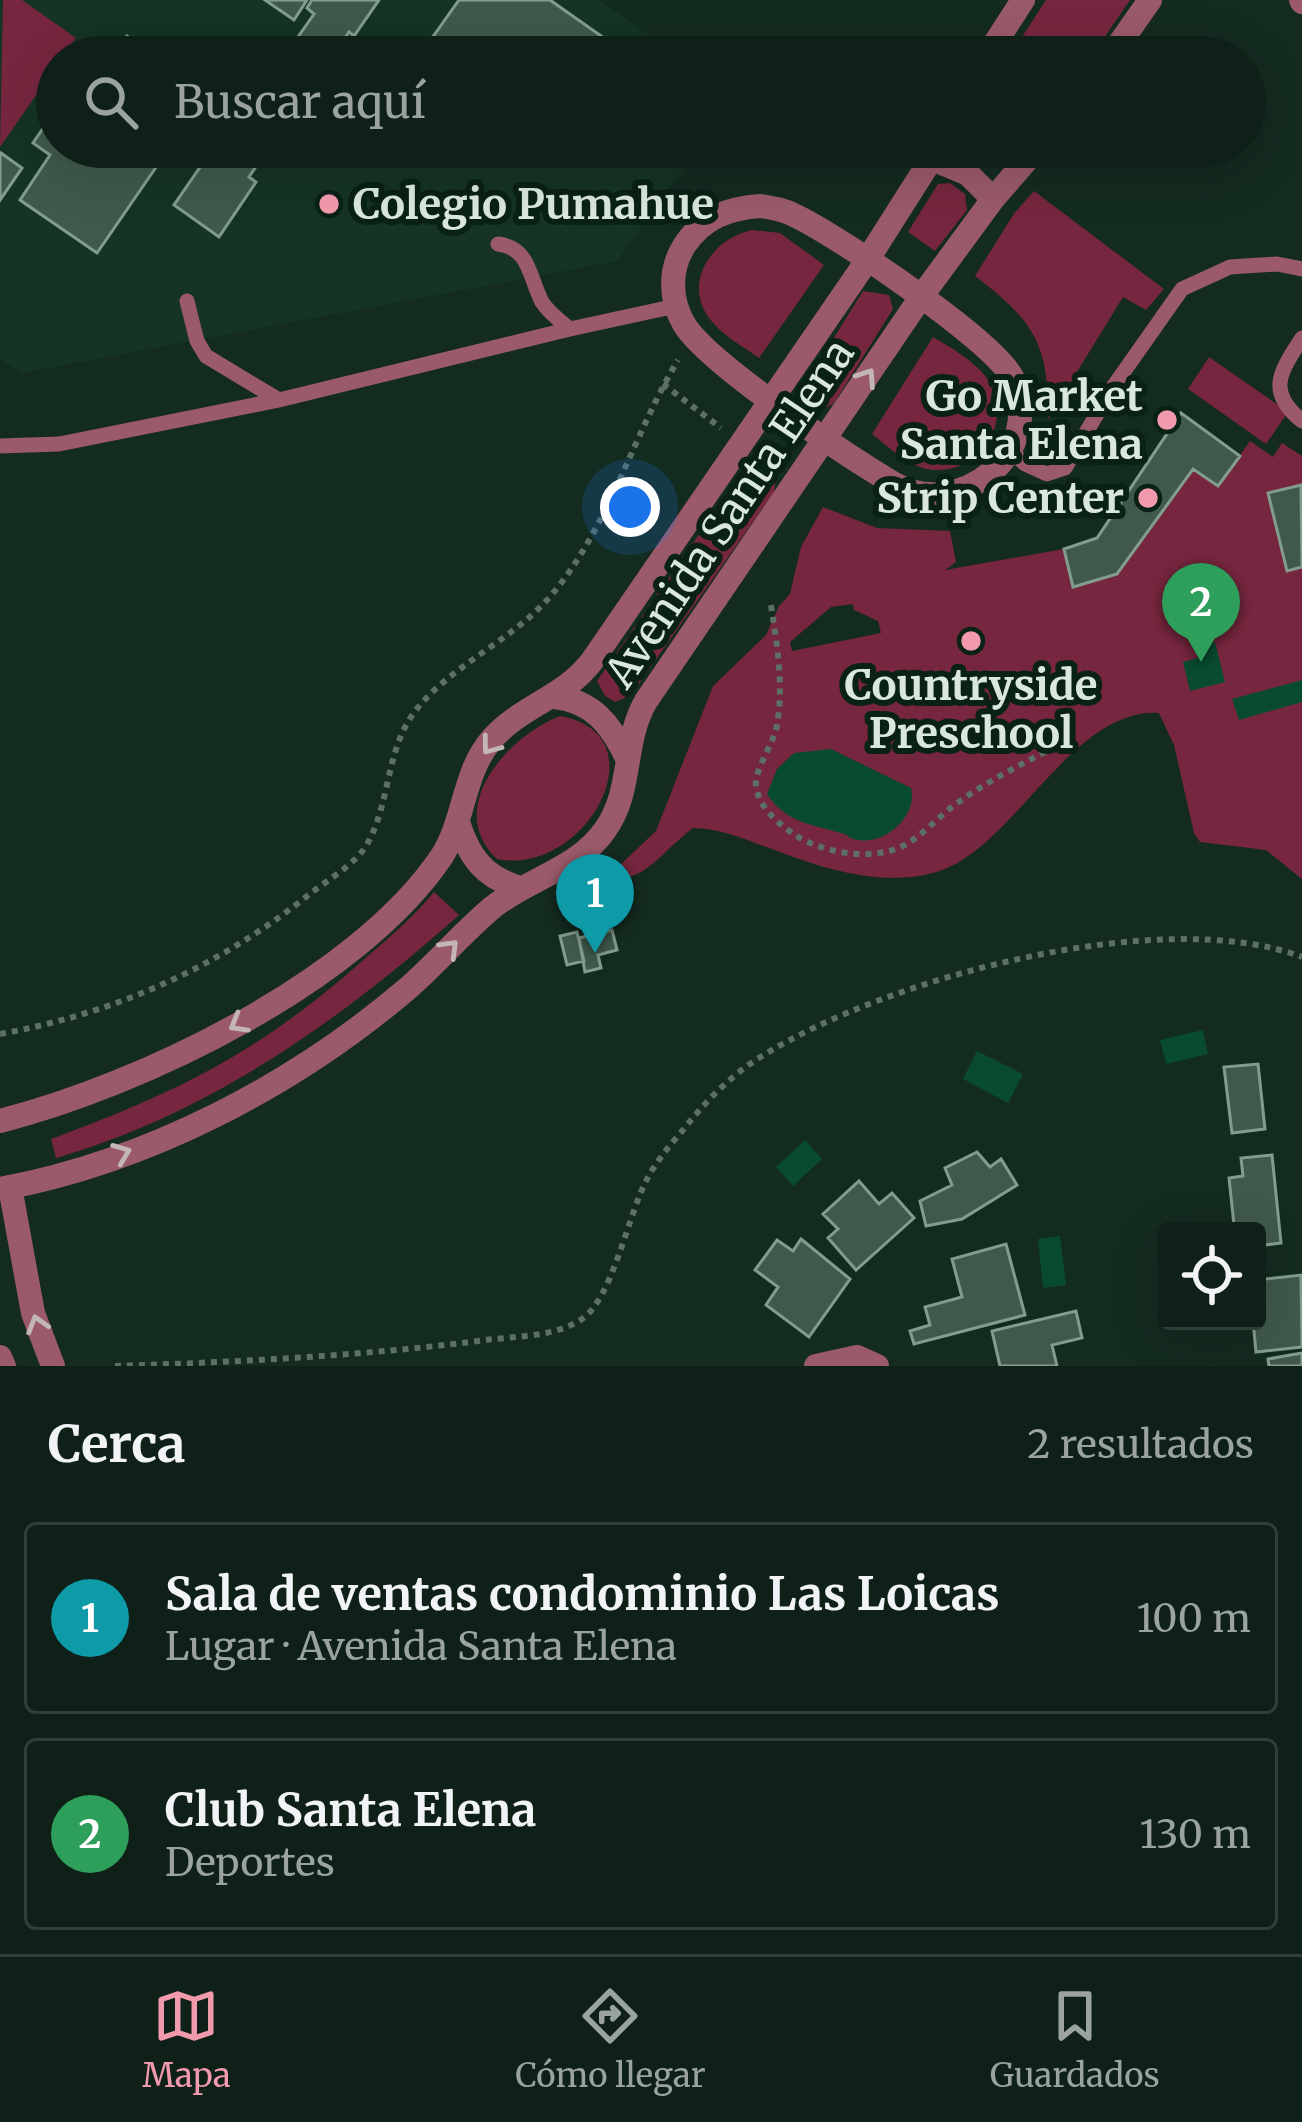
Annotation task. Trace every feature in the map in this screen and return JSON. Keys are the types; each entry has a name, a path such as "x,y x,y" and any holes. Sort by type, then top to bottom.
{"street":[{"path":"1000,36 1023,0"},
{"path":"1125,36 1150,0"},
{"name":"Avenida Santa Elena","path":"4,1122 140,1073 233,1027 336,960 409,895 442,856 487,745 503,728 554,697 592,661 926,168"},
{"path":"959,168 993,200"},
{"name":"Avenida Santa Elena","path":"5,1188 121,1154 229,1108 279,1080 392,1001 492,908 569,863 604,832 618,809 633,728 646,701 921,298 1020,168"},
{"path":"761,206 797,216 921,298 1006,365 1021,408 1011,451 1000,466 967,489 928,494 894,483 772,399 692,336 676,306 674,271 686,243 708,220 742,207 761,206"},
{"path":"554,697 575,701 597,714 627,758"},
{"path":"458,822 472,858 484,870 520,888"},
{"path":"5,1188 33,1313 53,1366"},
{"path":"0,1357 4,1366"},
{"path":"816,1366 857,1358 877,1366"}],"lane":[{"path":"498,244 511,245 523,254 544,306 570,329"},
{"path":"1011,451 1047,474 1065,468 1113,387 1182,289 1230,267 1276,264 1302,269"},
{"path":"187,301 197,341 206,356 279,400"},
{"path":"0,446 58,444 279,400 676,306"},
{"path":"1302,338 1280,372 1279,386 1291,412 1302,421"}],"path":[{"path":"0,1034 86,1015 195,970 264,929 356,857 371,834 398,742 411,716 556,590 611,495 663,384 692,336"},
{"path":"663,384 741,444"},
{"path":"771,605 780,664 778,722 771,750 755,778 756,788 762,804 780,825 805,841 842,853 904,847 956,803 1073,737"},
{"path":"115,1366 418,1348 547,1333 580,1321 599,1305 646,1180 712,1095 761,1056 891,994 983,966 1136,943 1204,940 1259,944 1302,957"}],"shaded area":[{"name":"Colegio Pumahue","path":"0,0 599,0 650,36 36,36 36,168 684,168 617,261 22,373 0,358"},
{"path":"3,0 22,0 73,36 36,36 36,95 0,147"},
{"path":"1046,0 1130,0 1105,36 1023,36"},
{"path":"950,183 965,194 967,210 935,251 908,232 938,184"},
{"path":"1034,191 1164,289 1146,310 1123,297 1048,419 1045,371 1034,336 1011,307 975,276 1015,212"},
{"path":"752,230 780,233 824,265 759,358 713,323 699,294 704,266 713,254 737,235"},
{"path":"863,291 889,295 893,309 834,403 816,408 804,386"},
{"path":"933,337 981,371 997,408 996,424 981,451 953,468 936,470 910,462 872,434"},
{"path":"1209,357 1288,412 1266,444 1188,389"},
{"path":"1250,441 1273,457 1282,443 1302,456 1302,879 1266,850 1200,842 1174,745 1159,713 1127,718 1097,733 989,839 962,860 933,873 871,877 810,863 723,832 693,828 653,863 628,877 621,864 656,831 713,686 766,635 790,594 801,547 823,507 877,528 950,531 956,562 945,570 1064,549 1074,587 1117,574 1193,469 1218,486","holes":["853,604 854,610 878,621 881,633 792,651 790,642 831,607"]},
{"path":"750,461 776,478 774,492 631,695 615,702 605,696 597,681"},
{"path":"1215,642 1225,682 1190,691 1183,662 1205,656 1203,644"},
{"path":"1302,680 1302,702 1239,720 1232,699"},
{"path":"560,716 591,728 606,748 609,774 601,801 584,826 559,847 530,859 497,859 482,839 479,797 503,757"},
{"path":"831,749 911,788 910,808 889,833 869,840 852,838 791,817 767,794 777,769 794,753"},
{"path":"434,892 459,915 320,1027 167,1116 56,1158 51,1139 178,1086 287,1021 390,937"},
{"path":"1203,1030 1208,1054 1166,1064 1160,1040"},
{"path":"977,1051 1023,1074 1008,1103 963,1079"},
{"path":"805,1140 822,1159 793,1186 776,1167"},
{"path":"1060,1236 1066,1285 1043,1288 1038,1239"}],"building":[{"path":"265,0 307,0 294,20"},
{"path":"312,0 379,0 354,36 349,32 346,36 299,36 314,14 307,8"},
{"path":"459,0 550,0 601,36 434,36"},
{"path":"0,155 22,168 0,200"},
{"path":"41,168 156,168 97,253 20,200"},
{"path":"200,168 255,168 249,177 256,182 219,237 174,205"},
{"name":"Strip Center","path":"1181,413 1240,456 1218,486 1193,469 1117,574 1073,587 1064,549 1097,538"},
{"path":"1301,485 1302,567 1287,571 1268,493"},
{"path":"612,930 617,950 598,955 601,968 585,972 579,938"},
{"path":"577,932 584,961 567,965 560,936"},
{"path":"1258,1064 1265,1129 1232,1133 1224,1067"},
{"path":"977,1152 990,1167 1001,1159 1017,1185 962,1219 926,1226 920,1201 952,1185 945,1168"},
{"path":"1272,1155 1281,1243 1266,1245 1266,1222 1234,1222 1229,1178 1243,1176 1241,1158"},
{"path":"859,1181 879,1204 892,1193 914,1218 856,1270 828,1238 838,1229 823,1214"},
{"path":"801,1239 850,1279 809,1337 766,1305 778,1287 755,1270 777,1240 793,1251"},
{"path":"1006,1244 1025,1315 914,1344 910,1331 930,1325 925,1307 962,1297 952,1259"},
{"path":"1301,1275 1302,1347 1256,1352 1254,1330 1266,1330 1266,1279"},
{"path":"1076,1311 1082,1338 1052,1345 1057,1366 1000,1366 992,1331"},
{"path":"1302,1353 1302,1366 1269,1366 1268,1359"}],"place":[{"name":"Colegio Pumahue","path":"329,204"},
{"name":"Go Market Santa Elena","path":"1167,420"},
{"name":"Strip Center","path":"1148,498"},
{"name":"Countryside Preschool","path":"971,641"},
{"name":"Club Santa Elena","path":"1201,662"},
{"name":"Sala de ventas condominio Las Loicas","path":"595,953"}]}
